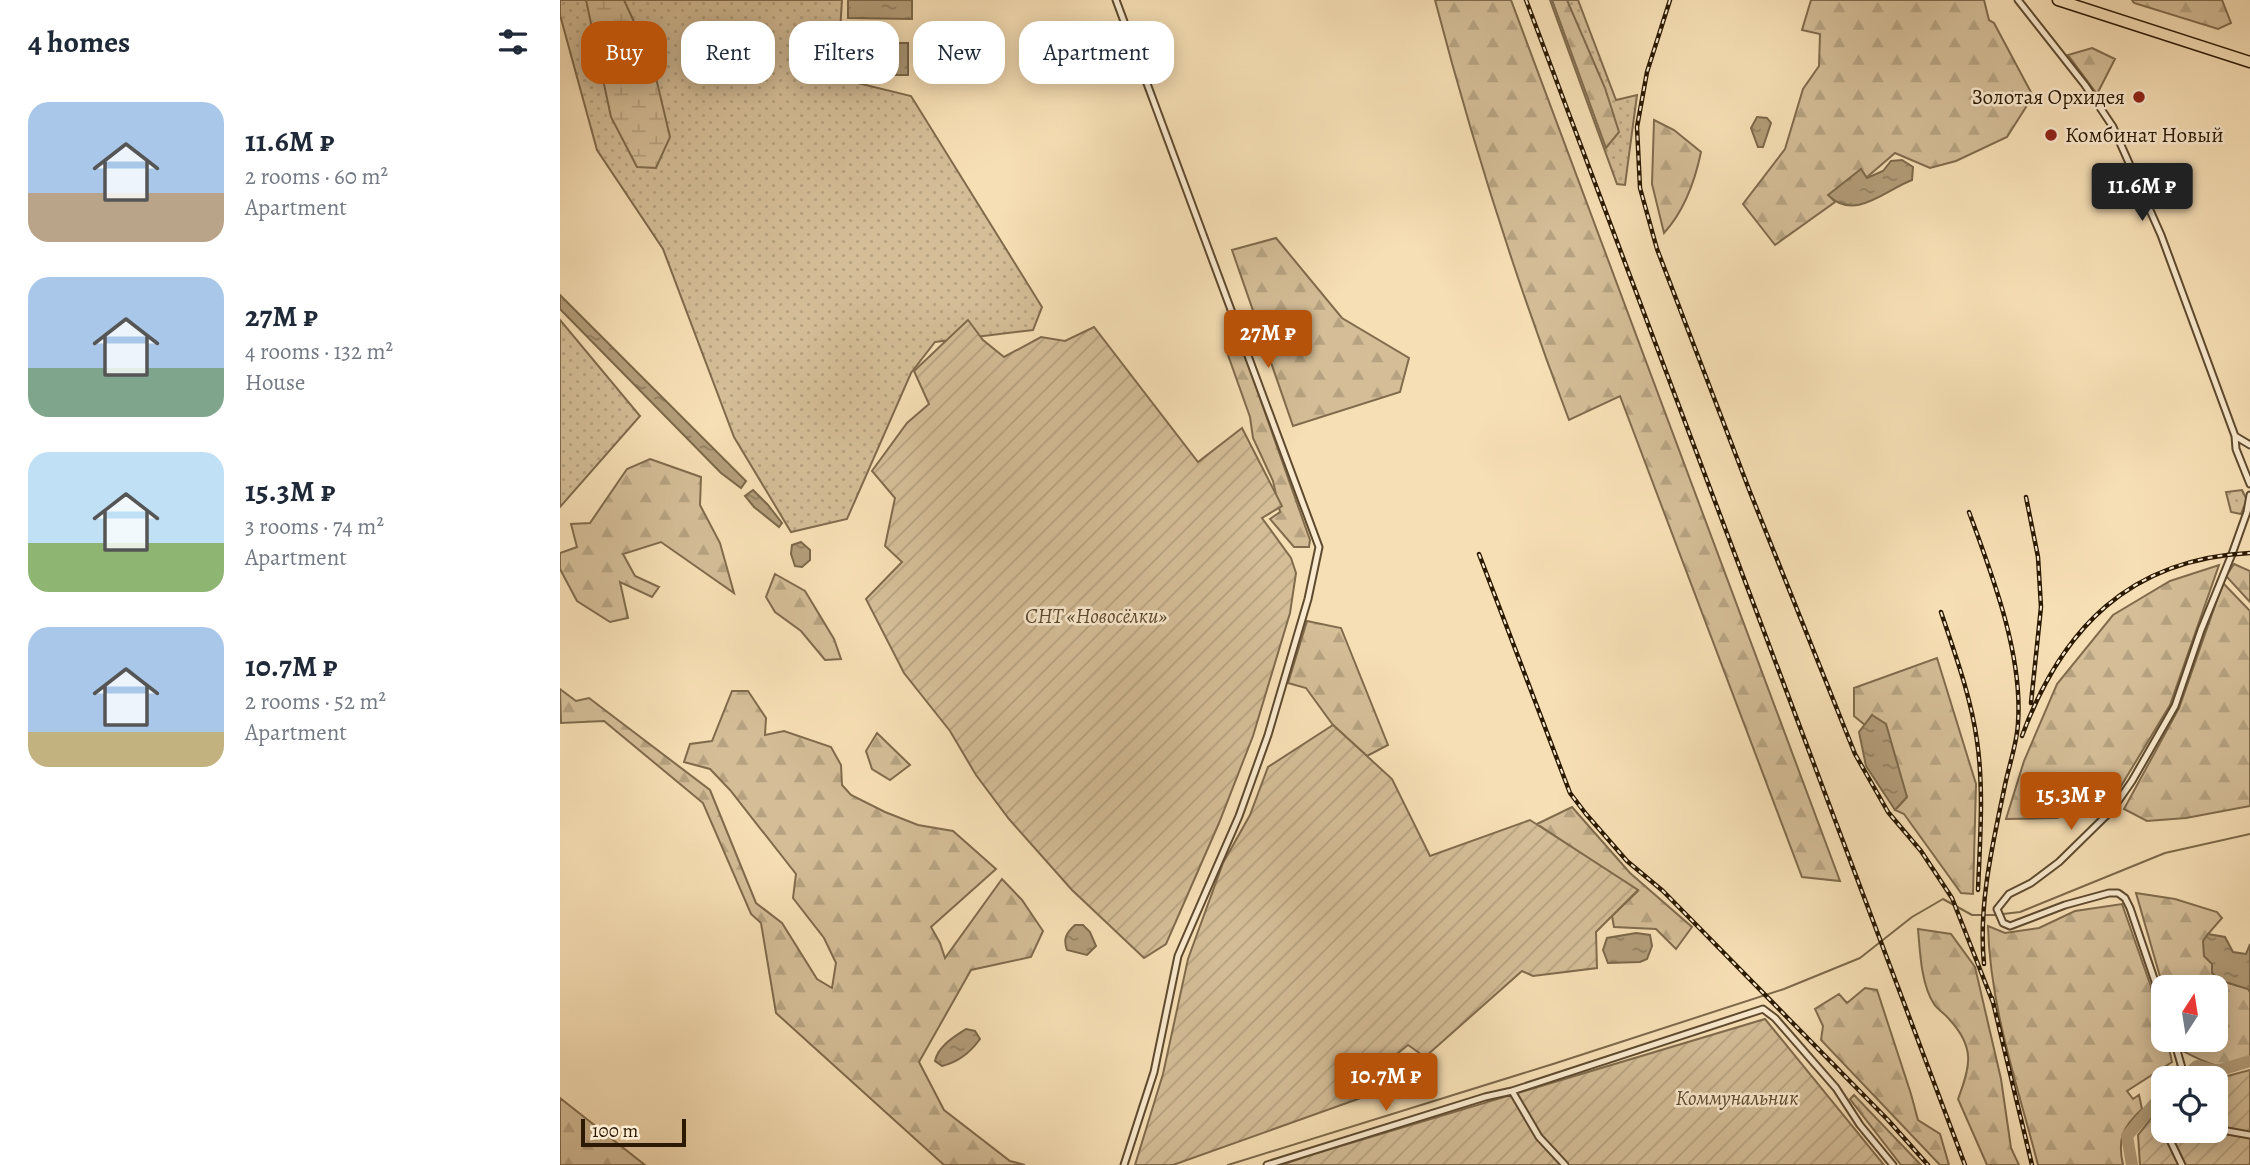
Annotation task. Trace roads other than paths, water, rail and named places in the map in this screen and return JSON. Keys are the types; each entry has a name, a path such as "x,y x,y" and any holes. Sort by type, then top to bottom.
{"highway":[{"path":"2058,0 2250,62"}],"street":[{"path":"1116,0 1319,547 1308,599 1268,735 1239,816 1178,956 1154,1072 1124,1165"},
{"path":"2018,0 2085,85 2113,127 2161,235 2235,436 2235,449 2250,484"},
{"path":"2235,436 2250,445"},
{"path":"2153,975 2130,908 2118,893 2065,905 2010,926 2003,923 1997,909 2009,894 2031,883 2059,862 2112,810 2132,781 2175,706 2201,630 2232,554 2250,495"},
{"path":"1267,1165 1473,1100 1512,1091 1763,1009 1775,1018 1836,1088 1860,1125 1894,1165"},
{"path":"1512,1091 1539,1136 1565,1165"},
{"path":"2228,1131 2250,1135"},
{"path":"2171,1143 2182,1165"}],"water":[{"path":"848,0 912,0 912,19 848,18"},
{"path":"899,43 908,43 908,75 899,75"},
{"path":"1757,117 1767,118 1771,123 1763,147 1758,147 1751,128"},
{"path":"1902,160 1913,167 1912,180 1870,201 1849,205 1838,203 1828,195 1861,169 1867,178 1883,171 1891,161"},
{"path":"560,295 746,481 741,488 721,473 560,309"},
{"path":"753,490 782,523 779,527 745,496"},
{"path":"801,542 810,550 810,560 802,567 795,566 791,554 792,545"},
{"path":"1872,715 1886,724 1907,797 1895,810 1866,766 1859,732"},
{"path":"1075,925 1083,925 1090,932 1096,946 1087,955 1067,950 1066,936"},
{"path":"1636,933 1650,935 1652,946 1647,959 1640,962 1608,963 1603,950 1607,938"},
{"path":"2208,934 2225,937 2233,952 2246,954 2250,944 2250,992 2228,983 2228,975 2212,973 2212,964 2204,956 2203,941"},
{"path":"966,1029 975,1031 980,1039 972,1049 959,1059 942,1066 935,1061 943,1046"}],"waterway":[{"path":"2003,914 2020,912 2165,853 2250,834"},
{"path":"1228,1165 1784,989 1860,958 1912,917 1943,899 1972,915 1995,915"},
{"path":"2228,1068 2250,1061"},
{"path":"2132,1165 2127,1136 2151,1108"}],"railway":[{"path":"1526,0 1965,1165"},
{"path":"1670,0 1647,72 1637,127 1640,188 1657,249 1750,492 1855,754 1888,812 1921,851 1952,898 1994,1005"},
{"path":"2026,497 2038,557 2041,607 2031,703"},
{"path":"1969,512 2004,615 2016,670 2018,697 2016,739 1996,829 1985,897 1984,964"},
{"path":"2022,736 2038,697 2058,663 2080,632 2106,606 2136,585 2169,569 2207,558 2250,553"},
{"path":"1479,554 1570,793 1627,861 1663,891 1888,1120 1928,1165"},
{"path":"1941,612 1967,692 1977,741 1981,796 1978,890"},
{"path":"1992,998 2032,1165"}],"place":[{"name":"Золотая Орхидея","path":"2139,97"},
{"name":"Комбинат Новый","path":"2051,135"}],"park label":[{"name":"СНТ «Новосёлки»","path":"1096,616"},
{"name":"Коммунальник","path":"1737,1098"}]}
